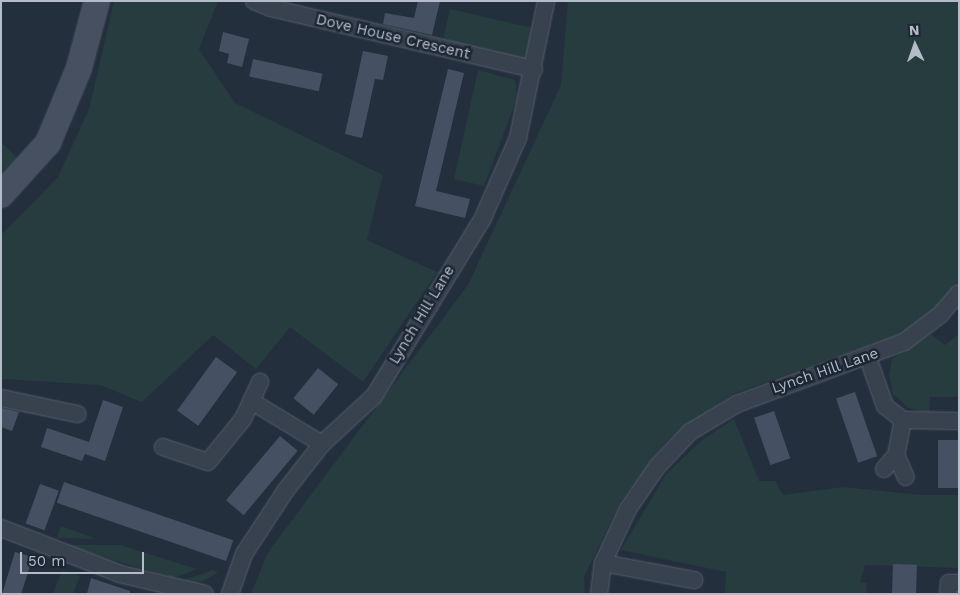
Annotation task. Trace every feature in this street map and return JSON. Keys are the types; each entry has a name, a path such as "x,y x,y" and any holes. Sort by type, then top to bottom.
{"street":[{"path":"1,195 48,144 79,68 97,1"},
{"name":"Dove House Crescent","path":"254,1 271,8 534,69"},
{"name":"Lynch Hill Lane","path":"230,594 244,554 286,490 322,444 374,396 482,220 518,138 534,69 546,1"},
{"name":"Lynch Hill Lane","path":"599,594 604,563 628,509 657,467 690,432 746,400 805,376 868,358 904,342 940,315 959,293"},
{"path":"868,358 885,406 903,420 959,421"},
{"path":"164,447 208,462 243,419 260,382"},
{"path":"1,398 77,414"},
{"path":"251,401 322,444"},
{"path":"884,469 896,455 903,420"},
{"path":"896,455 906,477"},
{"path":"1,528 120,574 204,594"},
{"path":"604,563 694,580"},
{"path":"948,594 949,583 959,583"}],"green space":[{"path":"114,1 218,1 199,49 235,103 383,175 367,240 437,272 363,382 290,327 256,369 213,335 142,402 100,385 1,379 1,235 58,177 89,109"},
{"path":"568,1 959,1 959,281 923,326 735,393 668,440 621,501 584,577 585,594 251,594 268,552 468,285 561,85"},
{"path":"450,9 533,28 525,60 443,41"},
{"path":"478,70 515,80 517,98 484,186 454,179"},
{"path":"1,142 34,174 1,206"},
{"path":"931,334 945,345 959,334 959,397 930,397 929,413 908,408 893,394 889,375 892,359"},
{"path":"734,419 759,481 775,481 783,495 843,487 922,495 959,495 959,568 865,565 860,582 867,583 866,594 725,594 726,572 621,550 666,474 702,440"},
{"path":"61,526 97,539 57,538"},
{"path":"63,545 120,545 197,569 174,578"},
{"path":"62,570 80,576 73,594 53,594"},
{"path":"213,570 218,573 197,584 184,580"}],"building":[{"path":"418,1 440,1 432,35 383,24 385,13 414,18"},
{"path":"223,32 249,39 242,67 227,63 229,54 219,51"},
{"path":"363,51 388,56 383,80 375,79 362,138 345,134"},
{"path":"253,59 322,74 319,91 249,77"},
{"path":"448,69 464,73 436,191 470,199 465,218 415,206"},
{"path":"216,357 237,372 198,426 177,410"},
{"path":"318,368 338,384 314,415 293,398"},
{"path":"855,392 877,456 858,463 836,399"},
{"path":"103,400 123,407 105,461 85,454 82,461 41,447 47,428 89,442"},
{"path":"1,408 19,412 12,431 1,427"},
{"path":"774,411 790,458 770,465 754,418"},
{"path":"280,436 298,451 244,515 226,500"},
{"path":"938,440 959,440 959,488 938,488"},
{"path":"64,482 233,540 226,561 57,503"},
{"path":"40,484 59,491 44,530 26,523"},
{"path":"15,552 33,557 21,594 2,594"},
{"path":"893,564 917,565 916,594 892,594"},
{"path":"91,578 130,591 130,594 87,594"}]}
